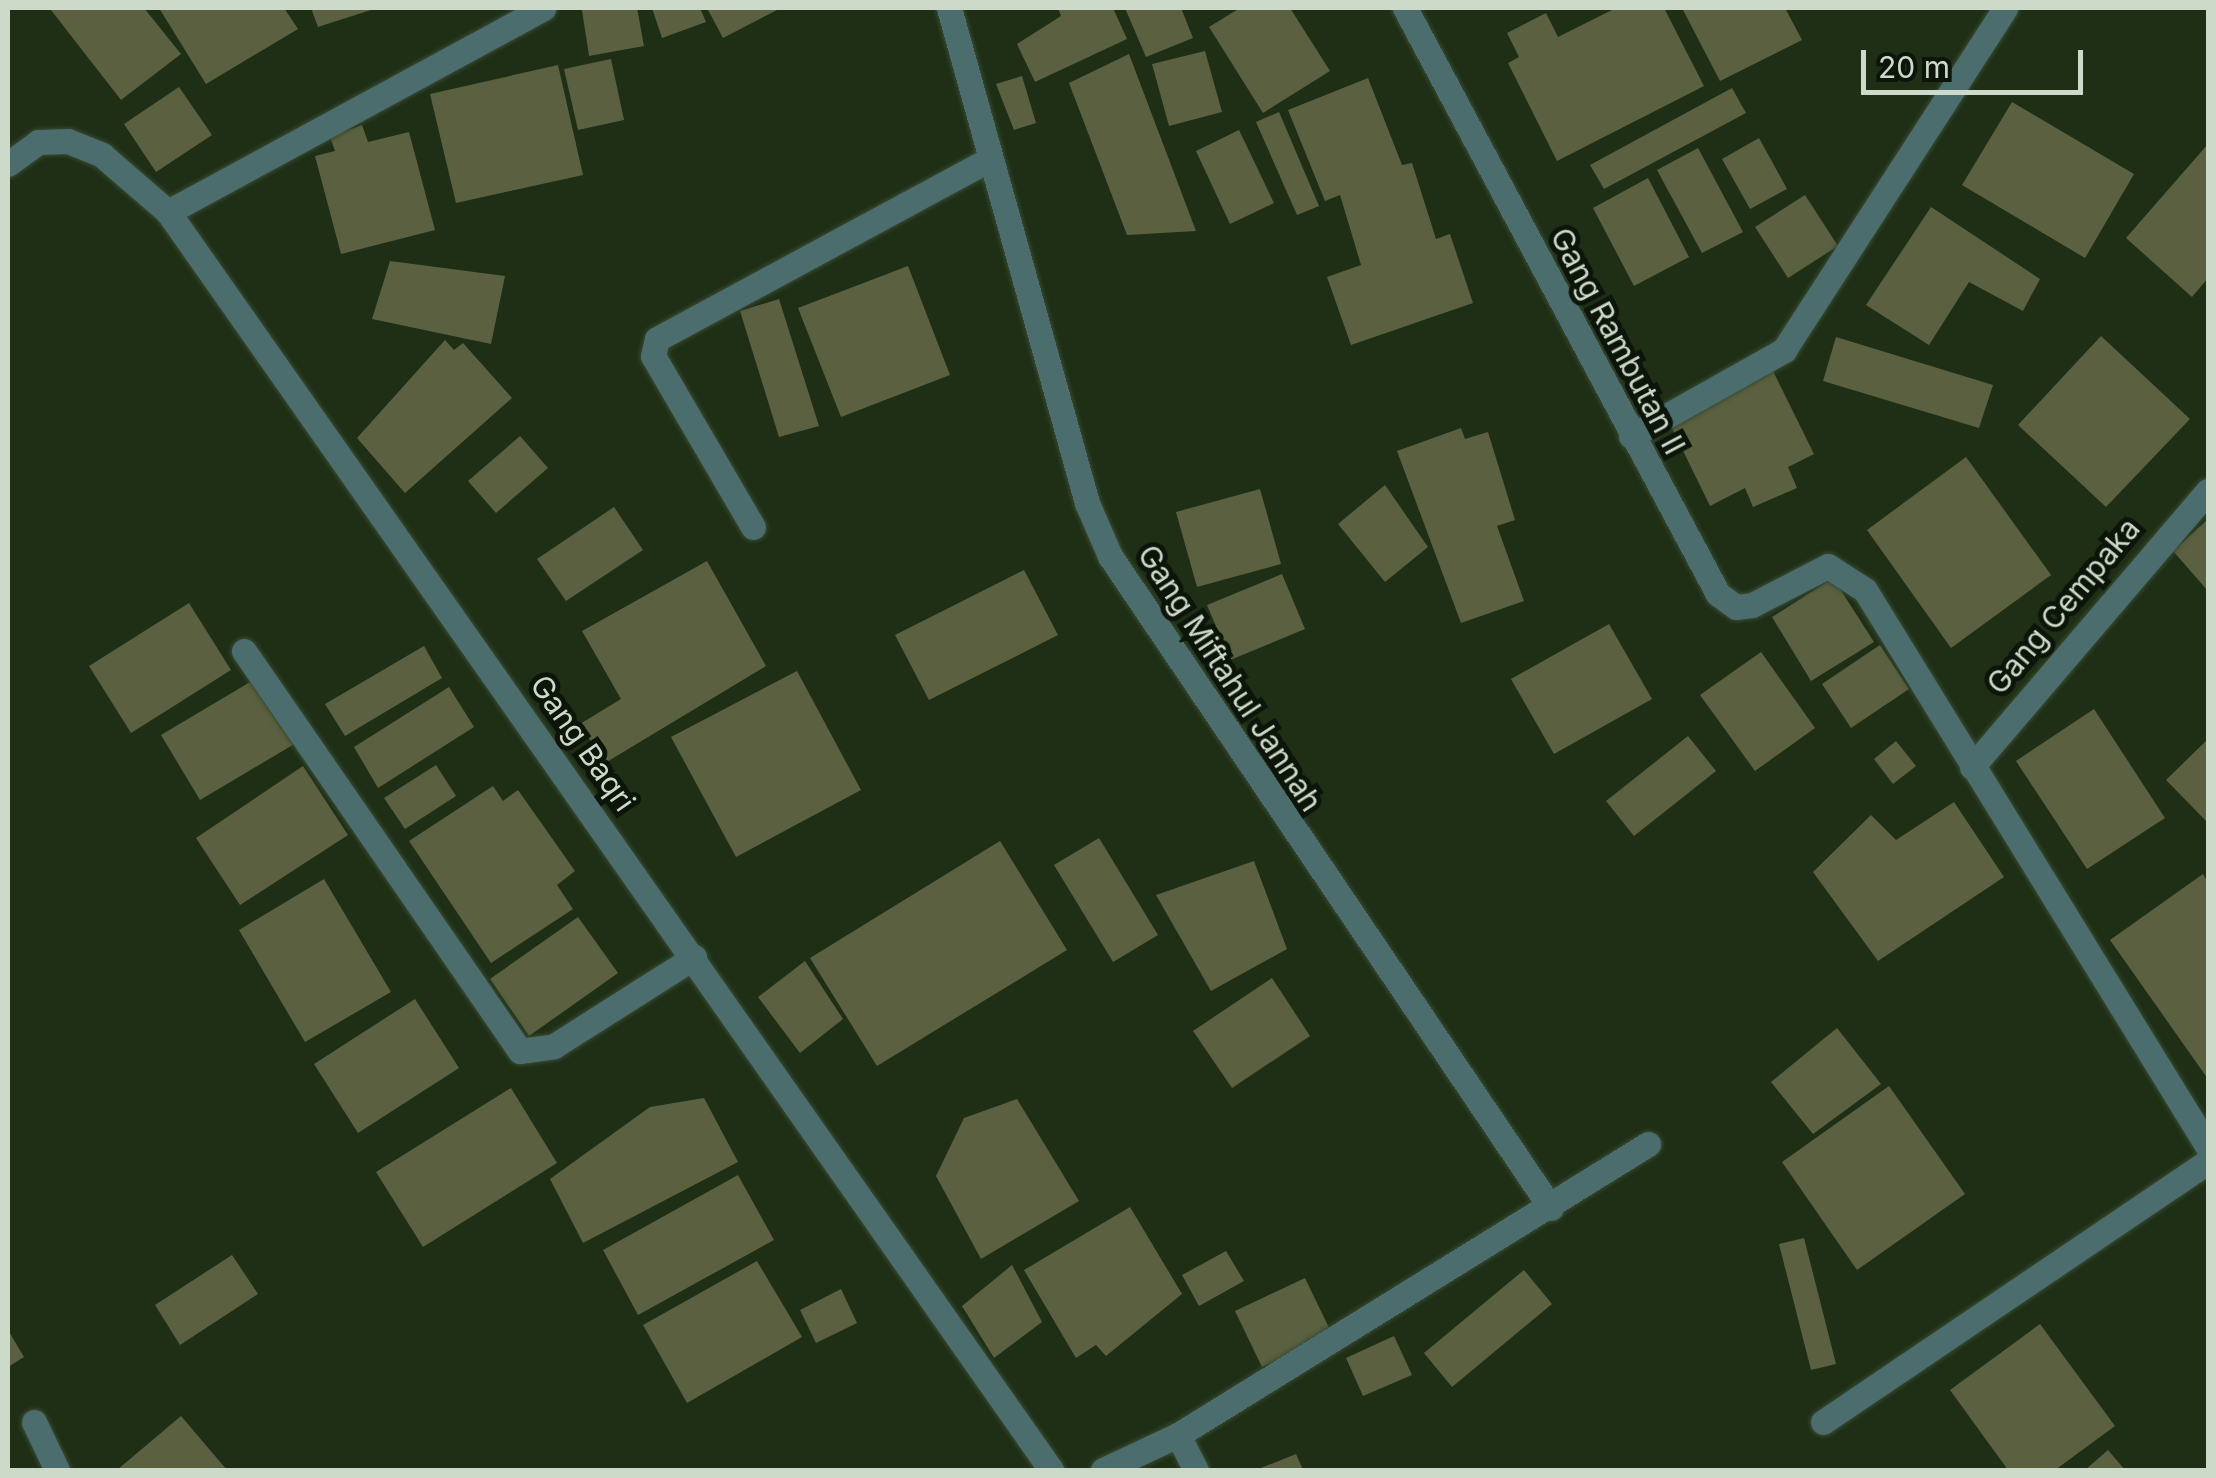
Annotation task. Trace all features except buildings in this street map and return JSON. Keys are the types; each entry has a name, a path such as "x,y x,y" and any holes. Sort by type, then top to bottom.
{"street":[{"path":"168,212 544,8"},
{"name":"Gang Miftahul Jannah","path":"949,8 1087,503 1134,602 1551,1208"},
{"name":"Gang Rambutan II","path":"1405,8 1718,594 1736,607 1828,566 1865,590 1972,767"},
{"path":"1631,436 1784,350 2005,8"},
{"name":"Gang Baqri","path":"8,164 38,142 68,141 102,155 168,212 1051,1470"},
{"path":"752,528 653,356 658,339 990,159"},
{"name":"Gang Cempaka","path":"1972,767 2208,491"},
{"path":"244,651 520,1051 554,1046 694,958"},
{"path":"1972,767 2208,1147"},
{"path":"1103,1470 1178,1436 1551,1208 1648,1144"},
{"path":"1823,1422 2208,1161"},
{"path":"34,1422 58,1470"},
{"path":"1178,1436 1196,1470"}]}
